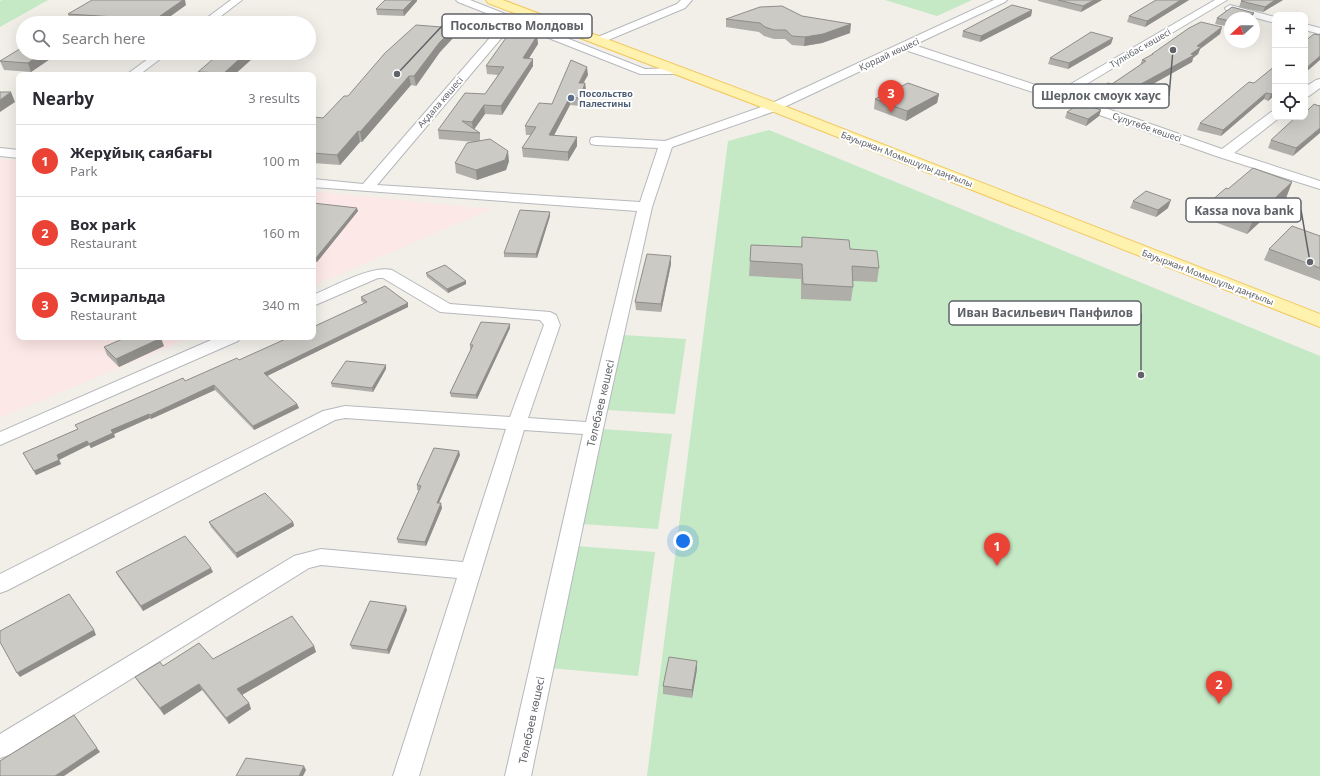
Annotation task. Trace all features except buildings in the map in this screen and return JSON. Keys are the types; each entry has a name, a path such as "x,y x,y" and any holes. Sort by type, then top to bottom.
{"main road":[{"name":"Бауыржан Момышұлы даңғылы","path":"492,0 604,38 1276,288"},
{"name":"Бауыржан Момышұлы даңғылы","path":"519,0 678,71 781,104 1320,321"}],"street":[{"path":"215,16 237,0"},
{"path":"461,0 644,72 678,71"},
{"path":"665,0 684,3"},
{"name":"Қордай көшесі","path":"781,104 1002,0"},
{"path":"1198,0 1218,2 1272,19"},
{"name":"Түлкібас көшесі","path":"1058,96 1218,2"},
{"path":"604,38 684,3"},
{"name":"Ақдала көшесі","path":"367,188 504,27 518,23"},
{"path":"1308,28 1320,31"},
{"name":"Сұлутөбе көшесі","path":"905,46 1320,185"},
{"path":"136,72 153,60"},
{"path":"1308,91 1320,82"},
{"path":"596,142 666,145 781,104"},
{"path":"1224,154 1272,117"},
{"name":"Төлебаев көшесі","path":"518,776 594,429 645,207 666,145"},
{"path":"0,152 16,154"},
{"path":"316,183 645,207"},
{"path":"316,300 375,274 386,273 446,309 544,315 550,319 552,325 517,424 406,776"},
{"path":"0,439 225,340"},
{"path":"0,584 330,415 346,412 594,429"},
{"path":"0,747 302,562 321,557 471,571"}],"shaded area":[{"path":"0,159 16,161 16,340 185,340 0,418"},
{"path":"316,191 491,209 316,285"}],"green space":[{"path":"48,0 20,16 16,16 16,18 0,27 0,1"},
{"path":"885,0 972,0 937,16"},
{"path":"769,130 1320,356 1320,776 647,776 728,141"},
{"path":"623,335 686,339 675,414 607,410"},
{"path":"602,429 672,434 658,529 581,524"},
{"path":"576,546 655,552 638,676 550,668"}],"place":[{"name":"Шерлок смоук хаус","path":"1173,50"},
{"name":"Посольство Молдовы","path":"397,74"},
{"name":"Посольство Палестины","path":"571,98"},
{"name":"Эсмиральда","path":"891,113"},
{"name":"Kassa nova bank","path":"1310,262"},
{"name":"Иван Васильевич Панфилов","path":"1141,375"},
{"name":"Жерұйық саябағы","path":"997,566"},
{"name":"Box park","path":"1219,704"}]}
